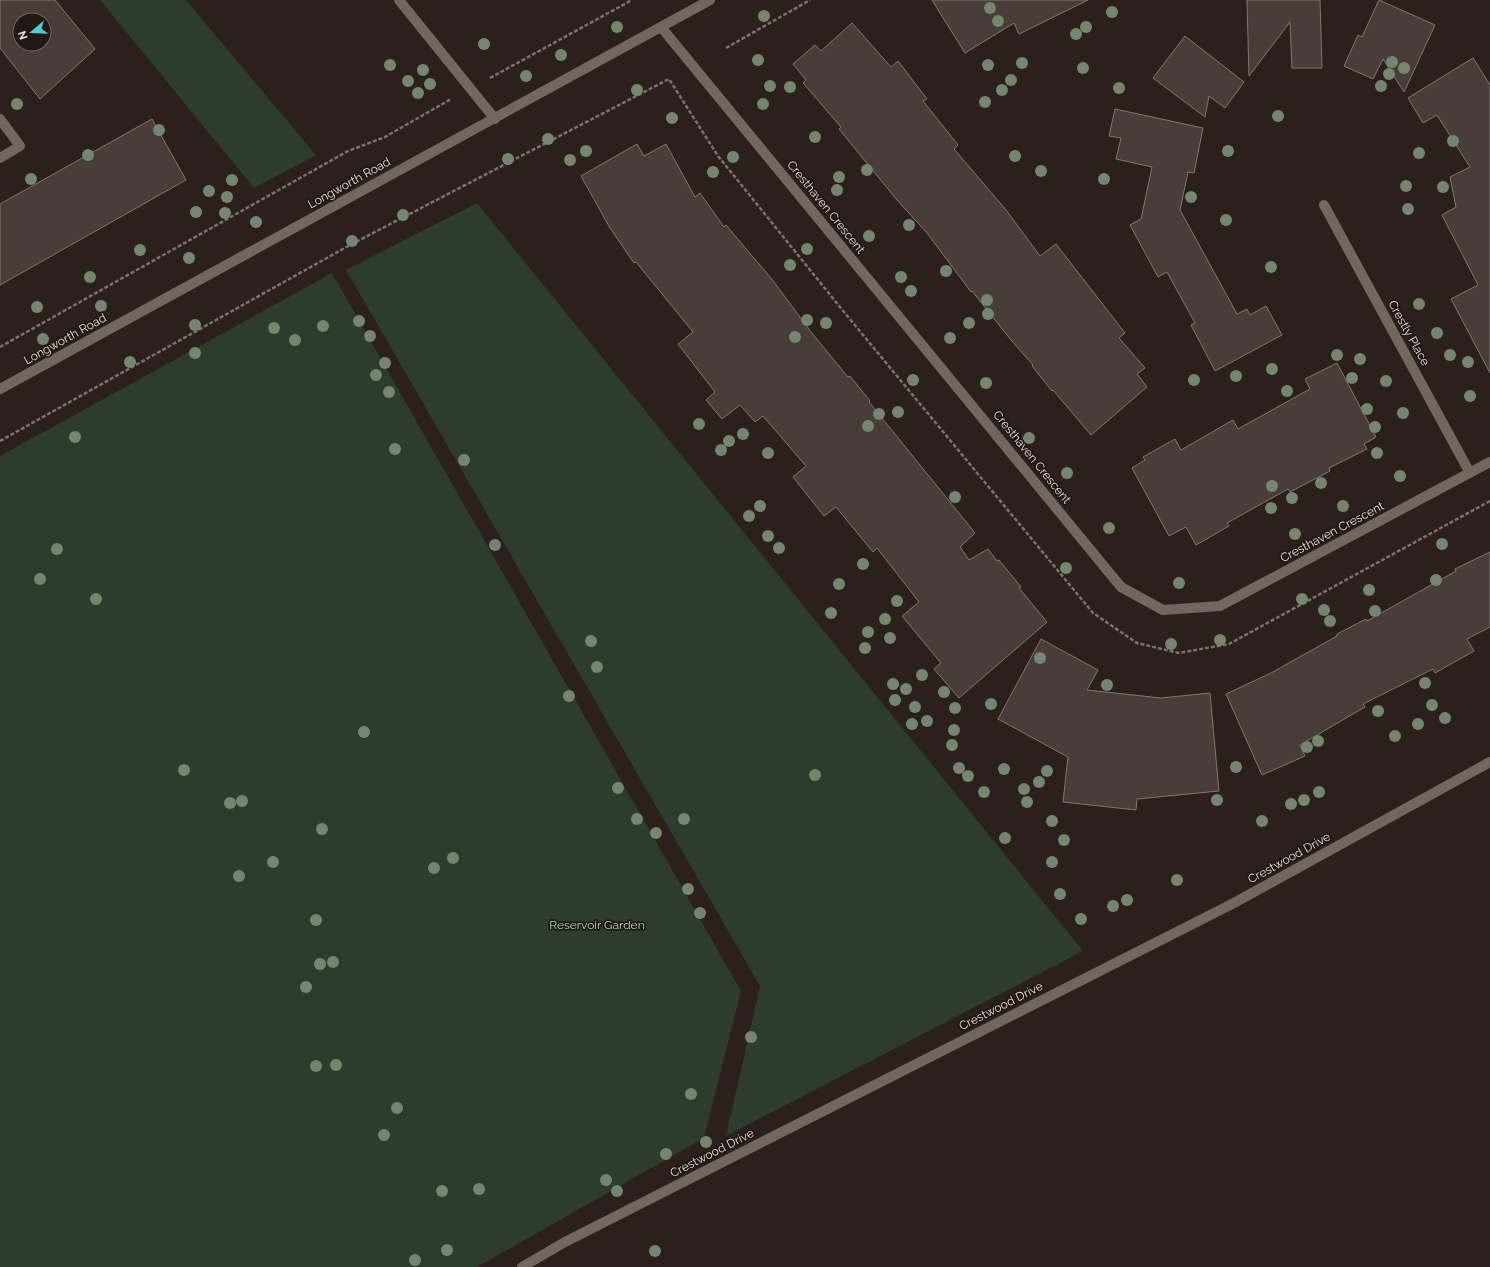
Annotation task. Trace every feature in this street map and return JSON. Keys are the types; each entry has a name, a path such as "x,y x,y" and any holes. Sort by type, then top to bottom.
{"street":[{"path":"399,0 495,119"},
{"name":"Longworth Road","path":"0,389 710,0"},
{"name":"Cresthaven Crescent","path":"661,27 1121,587 1163,610 1220,606 1490,462"},
{"path":"0,119 20,146 0,158"},
{"name":"Crestly Place","path":"1324,205 1470,473"},
{"name":"Crestwood Drive","path":"522,1267 565,1242 1234,903 1490,762"}],"path":[{"path":"0,347 348,151 385,137 632,0"},
{"path":"726,48 810,0"},
{"path":"0,441 350,245 669,79 718,156 844,312 1093,613 1137,643 1179,653 1229,644 1490,501"}],"green space":[{"path":"100,0 186,0 316,155 254,188"},
{"path":"477,203 1083,951 726,1136 760,986 346,270"},
{"name":"Reservoir Garden","path":"332,273 741,991 704,1138 477,1267 0,1267 0,456"}],"building":[{"path":"0,0 55,0 95,49 40,99 0,48"},
{"path":"932,0 1088,0 1019,34 1014,23 965,53"},
{"path":"1247,0 1320,0 1322,68 1292,68 1290,22 1249,76"},
{"path":"1379,0 1435,25 1404,92 1383,59 1373,79 1344,66 1358,35 1362,37"},
{"path":"852,23 891,67 898,61 927,99 923,101 958,145 954,149 1006,210 1040,256 1056,244 1125,333 1119,338 1145,368 1137,374 1147,387 1091,435 1053,390 1052,391 1032,366 1033,365 972,291 971,292 927,233 897,200 839,129 841,127 803,83 806,80 793,64 815,45 821,51"},
{"path":"1185,36 1244,82 1225,108 1209,96 1205,117 1153,78"},
{"path":"1473,58 1490,85 1490,373 1451,299 1478,285 1442,215 1456,207 1450,177 1470,167 1437,115 1423,123 1408,98"},
{"path":"1115,109 1203,128 1194,173 1188,172 1180,210 1237,314 1247,309 1250,315 1266,306 1282,335 1215,371 1191,325 1195,323 1167,272 1158,277 1130,225 1141,219 1152,167 1116,159 1121,138 1109,136"},
{"path":"152,119 186,180 0,285 0,204"},
{"path":"637,144 644,156 666,144 695,197 700,193 724,227 726,225 771,278 811,332 848,377 850,376 870,401 869,402 975,533 960,547 969,560 988,549 1021,587 1019,588 1047,622 959,698 934,669 941,663 902,616 919,602 877,548 873,552 836,507 824,516 793,477 806,466 763,416 755,422 740,405 722,419 706,400 715,392 678,344 693,332 636,262 634,263 610,228 581,176"},
{"path":"1337,363 1376,437 1364,444 1367,449 1329,468 1330,471 1290,492 1288,489 1227,523 1229,526 1196,545 1186,527 1169,536 1132,468 1145,460 1143,457 1175,439 1181,450 1233,420 1238,429 1310,389 1305,379"},
{"path":"1490,552 1490,627 1467,639 1474,651 1435,673 1433,669 1363,704 1365,707 1300,745 1305,756 1262,775 1226,694 1271,673 1337,636 1337,634 1366,619 1367,621 1456,571 1455,569"},
{"path":"1041,639 1098,670 1087,690 1161,698 1210,693 1219,791 1137,799 1136,810 1063,802 1068,757 998,719"}]}
